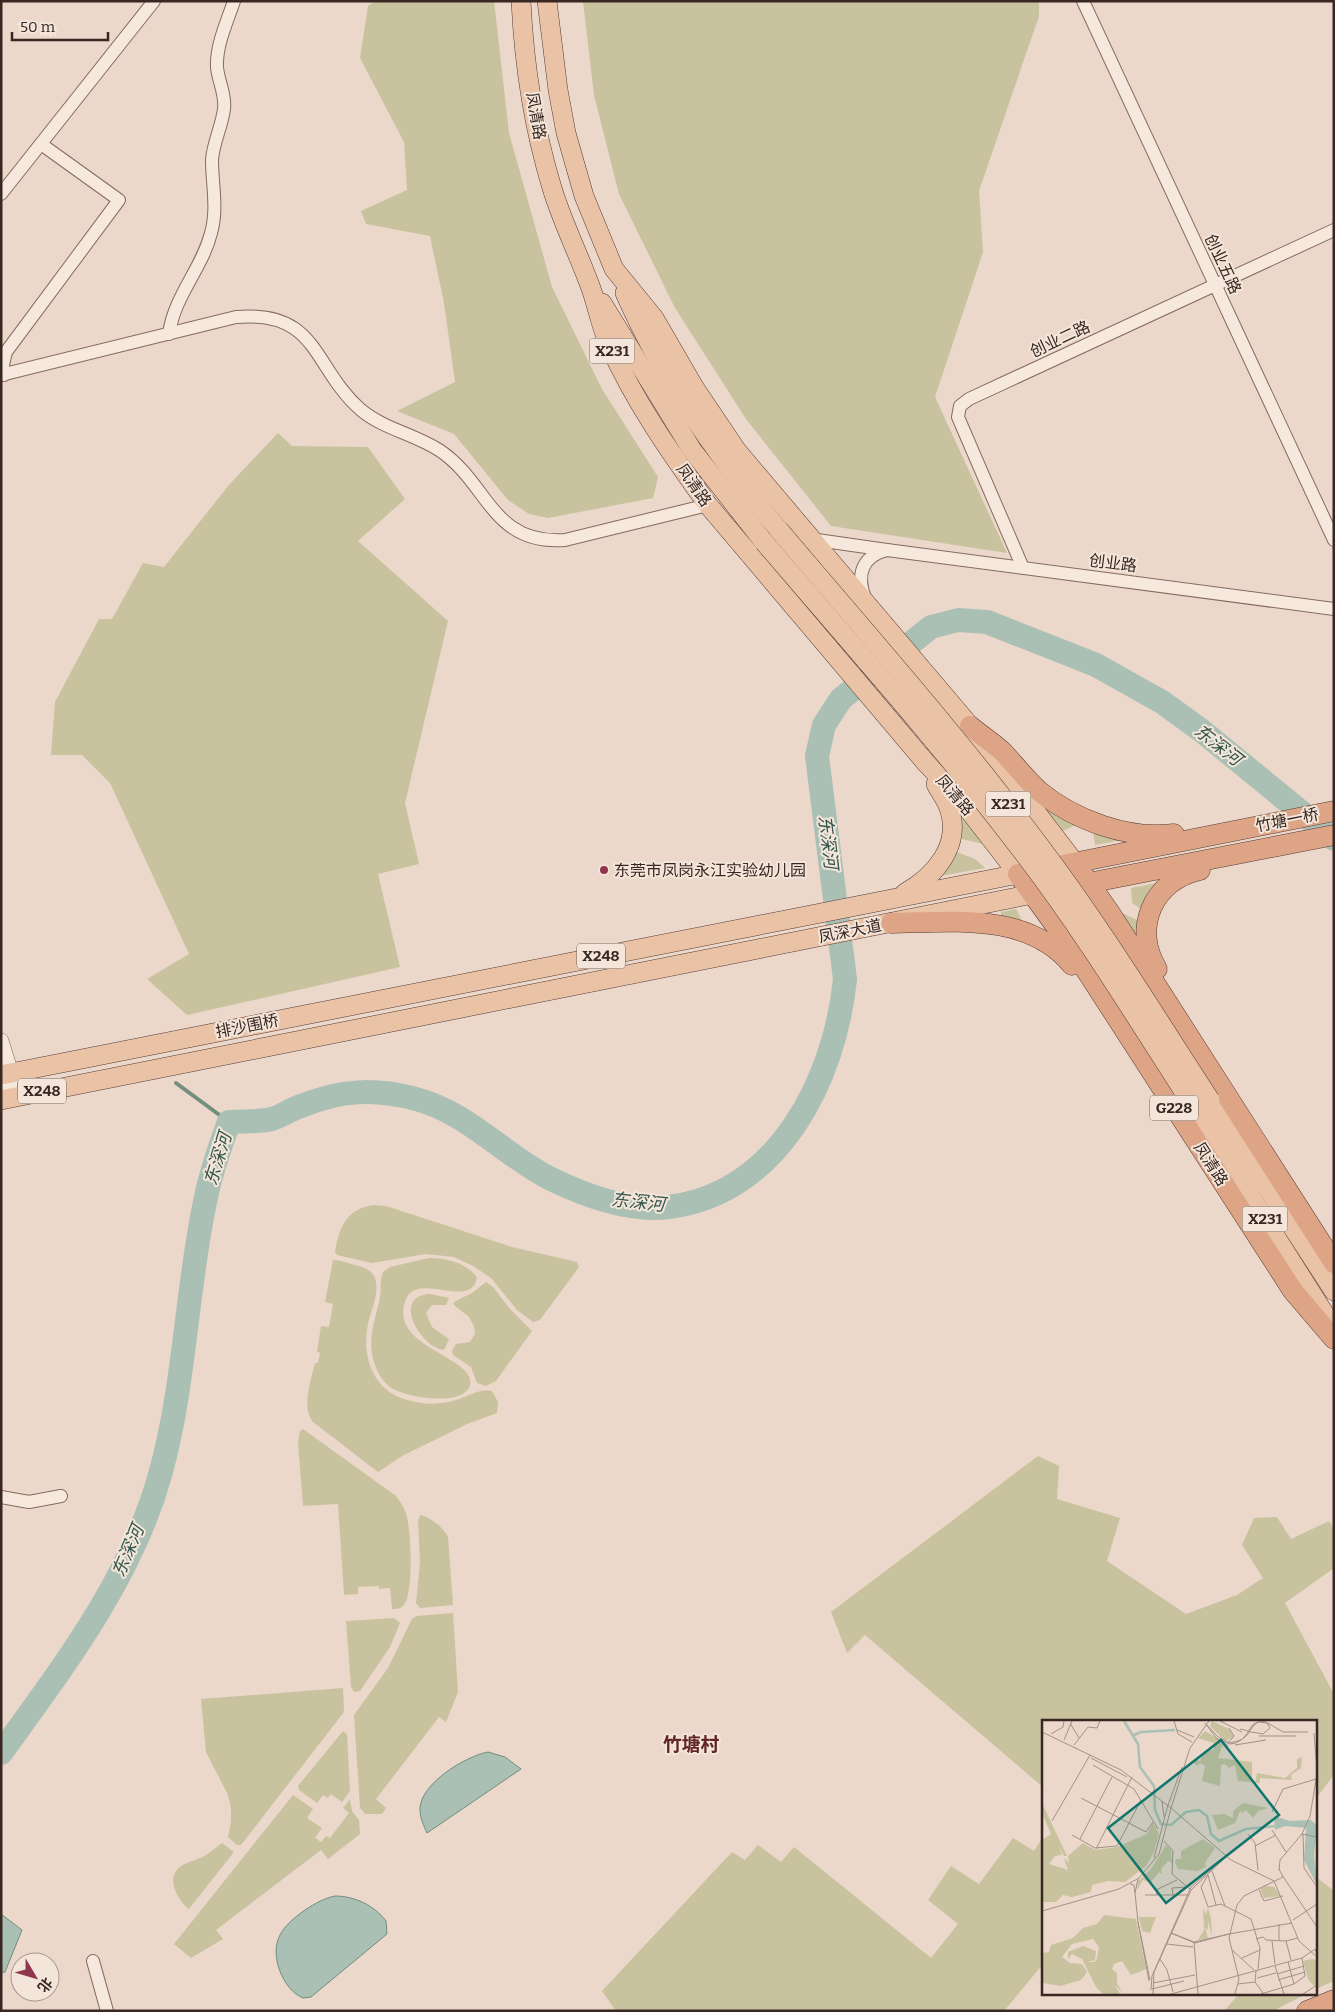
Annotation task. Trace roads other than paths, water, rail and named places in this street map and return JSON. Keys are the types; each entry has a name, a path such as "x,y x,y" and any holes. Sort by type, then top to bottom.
{"highway":[{"path":"970,726 1002,751 1041,792 1062,807 1089,820 1122,830 1158,834 1209,828 1241,829"},
{"name":"竹塘一桥","path":"1241,829 1334,811"},
{"name":"凤深大道","path":"1018,874 1241,829"},
{"name":"竹塘一桥","path":"1258,850 1334,835"},
{"path":"1205,1061 1189,1020 1150,956 1146,940 1146,923 1156,901 1176,880 1194,871 1231,863 1258,850"},
{"name":"凤深大道","path":"1034,894 1258,850"},
{"name":"凤清路","path":"1075,863 1090,883 1334,1263"},
{"name":"凤清路","path":"1018,874 1034,894 1116,1016 1293,1291 1334,1339"},
{"path":"891,923 996,924 1016,928 1039,937 1066,957 1094,997 1116,1016"},
{"path":"1308,2011 1334,2000"}],"main road":[{"name":"凤清路","path":"521,1 540,143 561,216 589,283 608,344 655,426 708,505 926,763 961,800 1018,874"},
{"name":"凤清路","path":"547,1 558,90 566,133 586,204 639,326 702,432 739,482 954,738 1039,844 1116,954 1202,1105 1334,1329"},
{"name":"凤清路","path":"614,269 654,318 694,387 737,451 970,726 1075,863"},
{"name":"凤清路","path":"589,283 624,335 692,450 764,542 941,749 1026,855 1334,1291"},
{"path":"890,900 914,888 930,875 942,861 950,842 952,825 949,808 926,763"},
{"name":"凤深大道","path":"424,991 1018,874"},
{"name":"凤深大道","path":"432,1014 1034,894"},
{"name":"排沙围桥","path":"6,1074 424,991"},
{"name":"排沙围桥","path":"4,1096 83,1083 432,1014"}],"street":[{"path":"1,194 154,1"},
{"path":"170,334 176,305 205,251 212,232 214,214 212,158 224,108 224,95 217,68 218,53 234,1"},
{"name":"创业五路","path":"1083,1 1334,540"},
{"path":"41,144 119,200 6,352 2,365 3,375 236,318 252,316 269,317 293,327 310,342 346,393 362,410 382,422 428,444 448,457 465,473 503,522 512,529 532,538 565,540 708,505"},
{"name":"创业二路","path":"1023,568 958,417 960,406 969,398 1334,230"},
{"name":"创业路","path":"810,539 1334,609"},
{"path":"869,607 861,586 862,570 871,556 887,550"},
{"path":"1,1041 6,1074 4,1096"},
{"path":"1,1497 29,1502 61,1496"},
{"path":"93,1960 107,2011"}],"waterway":[{"name":"东深河","path":"1,1753 93,1621 132,1550 147,1513 160,1475 175,1407 193,1270 207,1192 229,1122 272,1119 297,1107 344,1094 358,1092 386,1093 401,1095 435,1105 469,1124 518,1159 551,1179 593,1197 624,1205 654,1208 669,1207 708,1197 742,1180 770,1155 794,1125 814,1091 829,1055 839,1017 845,979 817,756 824,725 841,699 931,627 958,620 987,622 1096,665 1162,702 1202,731 1334,839"},
{"path":"176,1083 229,1122"}],"place":[{"name":"东莞市凤岗永江实验幼儿园","path":"604,870"}],"district":[{"name":"竹塘村","path":"691,1744"}]}
